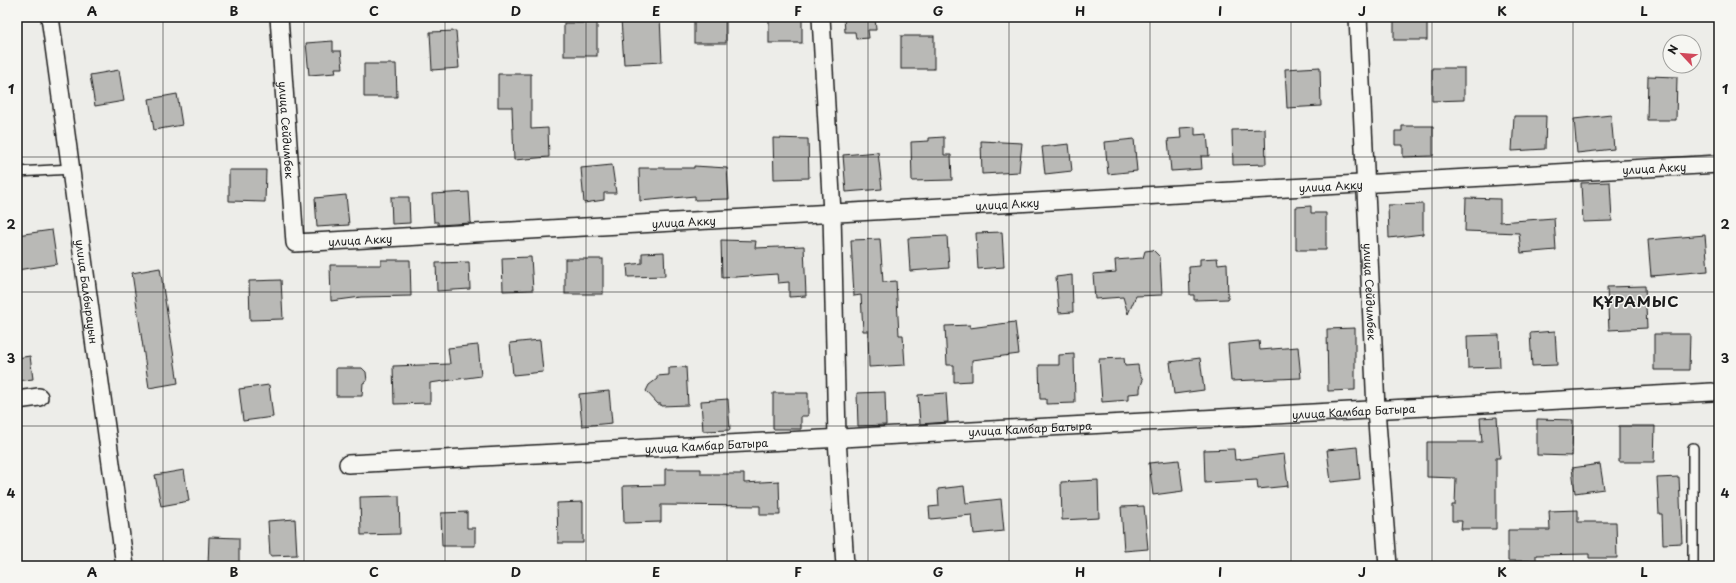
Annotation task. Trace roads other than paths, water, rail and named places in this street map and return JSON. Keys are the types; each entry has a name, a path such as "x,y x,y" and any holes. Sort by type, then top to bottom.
{"street":[{"name":"улица Балбырауын","path":"50,17 72,169 124,566"},
{"name":"улица Сейдимбек","path":"279,17 295,243"},
{"path":"821,17 832,213 837,438 845,566"},
{"name":"улица Сейдимбек","path":"1358,17 1367,183 1376,409 1388,566"},
{"name":"улица Акку","path":"295,243 1719,164"},
{"name":"улица Камбар Батыра","path":"348,464 1712,392"},
{"path":"17,400 39,397"}],"lane":[{"path":"17,172 72,169"},
{"path":"1693,448 1693,566"}],"district":[{"name":"ҚҰРАМЫС","path":"1636,300"}]}
